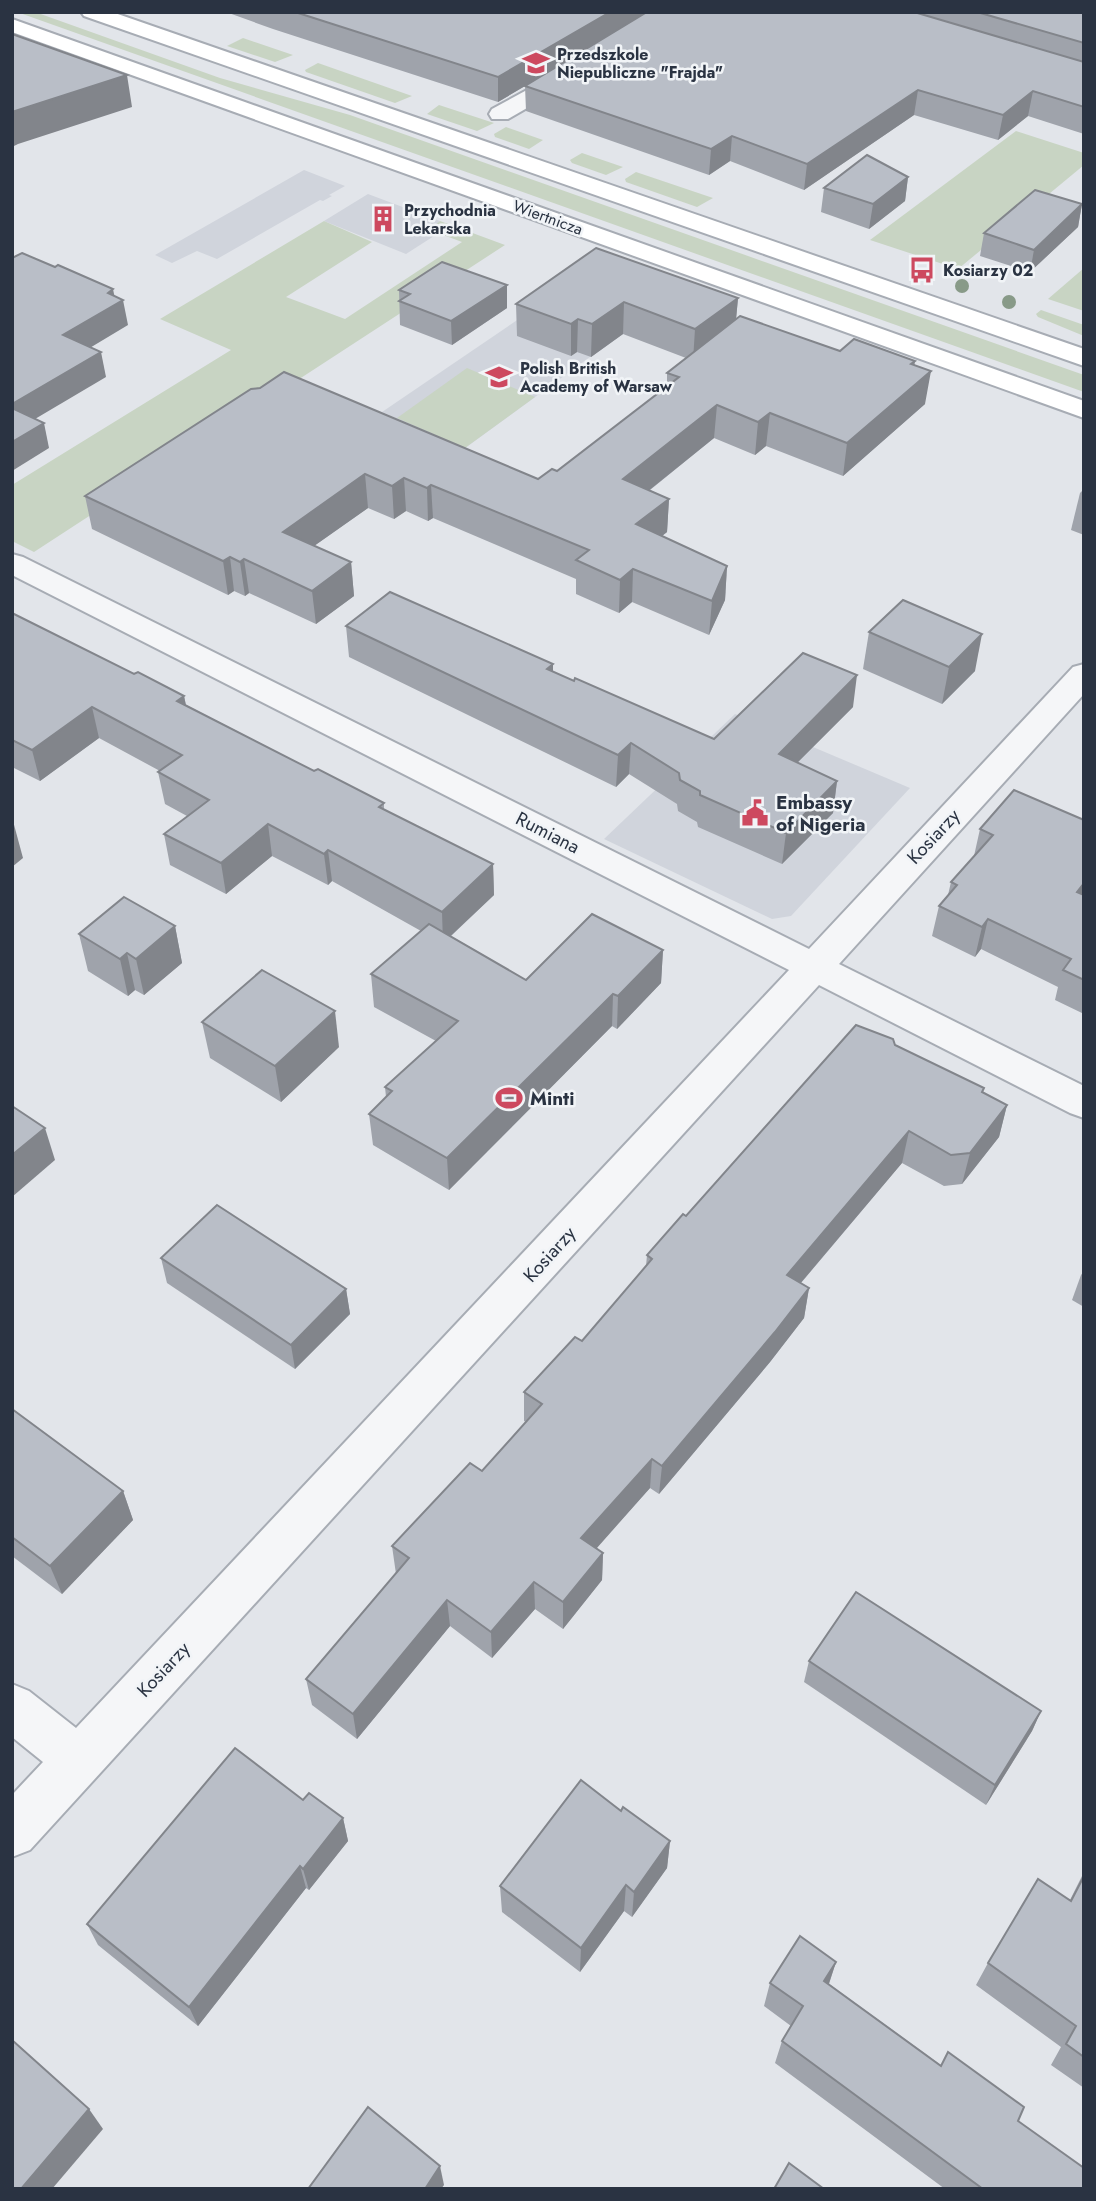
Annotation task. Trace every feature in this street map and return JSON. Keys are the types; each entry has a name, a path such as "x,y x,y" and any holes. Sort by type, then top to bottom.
{"main road":[{"path":"91,12 1084,358"},
{"name":"Wiertnicza","path":"12,25 1084,410"}],"street":[{"path":"500,114 592,60"},
{"name":"Rumiana","path":"12,563 1084,1103"},
{"name":"Kosiarzy","path":"12,1832 1084,674"},
{"path":"12,1707 79,1760"}],"shaded area":[{"path":"304,170 345,186 329,195 332,196 320,200 217,259 197,251 172,263 155,255"},
{"path":"368,194 440,221 432,232 434,236 406,254 324,221"},
{"name":"Polish British Academy of Warsaw","path":"585,274 664,303 465,448 382,412"},
{"path":"735,714 910,788 791,916 772,919 604,839"}],"green space":[{"path":"17,12 35,12 220,78 350,115 1084,375 1084,392"},
{"path":"243,38 293,55 275,62 227,46"},
{"path":"318,63 412,96 395,103 306,72 305,70"},
{"path":"439,105 494,123 477,131 427,114"},
{"path":"506,127 543,140 529,149 495,137 494,134"},
{"path":"1016,131 1084,153 1084,165 958,269 870,240"},
{"path":"582,153 623,167 606,175 572,163 570,160"},
{"path":"636,172 713,198 697,207 626,182 625,179"},
{"path":"324,221 372,242 286,297 345,319 462,242 438,233 434,236 433,227 440,221 505,245 34,552 12,541 12,485 231,350 160,319"},
{"path":"1084,268 1084,311 1048,299"},
{"path":"1041,310 1084,325 1084,336 1038,317 1036,314"},
{"path":"467,368 535,397 465,448 397,418"}],"building":[{"path":"295,12 610,12 498,77"},
{"path":"647,12 914,12 1084,62 1084,107 1033,91 1003,115 918,90 807,164 732,136 711,149 525,86"},
{"path":"977,12 1084,12 1084,43"},
{"path":"12,34 127,75 12,112"},
{"path":"867,155 908,177 873,204 824,188"},
{"path":"1035,190 1082,204 1034,250 984,233"},
{"path":"596,248 738,298 695,329 624,302 592,324 578,319 571,324 516,304"},
{"path":"22,253 113,289 108,293 123,300 63,335 101,352 12,404 12,258"},
{"path":"442,262 507,285 451,321 399,301 410,294 399,290"},
{"path":"740,316 840,351 854,339 915,361 911,364 931,371 847,443 770,413 758,422 717,405 623,479 669,499 636,524 727,566 712,601 633,569 620,580 576,560 589,550 431,485 427,488 404,478 392,486 365,474 283,532 351,562 312,591 244,559 240,562 230,557 223,561 85,496 251,389 260,388 284,372 538,479 552,469 557,471 679,377 667,373"},
{"path":"12,408 44,423 12,442"},
{"path":"390,592 553,664 547,669 574,681 575,678 714,739 803,653 857,675 779,754 837,781 786,833 700,795 700,791 680,780 679,773 631,743 618,755 346,626"},
{"path":"903,600 982,634 949,667 869,632"},
{"path":"12,613 184,696 177,701 314,771 318,769 384,803 379,807 493,864 442,912 328,850 324,854 268,824 221,863 164,834 209,800 158,772 182,755 92,707 32,750 12,740"},
{"path":"1014,790 1084,820 1084,883 1077,892 1084,895 1084,980 1063,970 1071,959 988,919 982,927 939,906 957,885 951,882 993,835 980,829"},
{"path":"124,897 175,926 136,959 127,953 120,959 79,934"},
{"path":"592,914 663,950 618,996 613,994 447,1158 369,1114 392,1091 385,1087 458,1021 371,974 429,924 526,980"},
{"path":"262,970 335,1011 275,1066 202,1022"},
{"path":"856,1025 893,1039 895,1045 984,1088 982,1092 1007,1105 970,1153 951,1155 909,1131 787,1275 809,1288 775,1332 662,1466 652,1459 581,1538 603,1553 563,1602 534,1582 491,1632 447,1600 353,1714 306,1679 409,1558 392,1546 470,1463 482,1471 542,1404 524,1392 575,1337 582,1341 652,1259 647,1255 683,1214 686,1216"},
{"path":"12,1106 45,1128 12,1155"},
{"path":"217,1205 346,1289 291,1345 161,1258"},
{"path":"12,1409 123,1491 50,1566 12,1537"},
{"path":"856,1592 1041,1711 995,1785 809,1661"},
{"path":"235,1748 303,1800 309,1793 343,1818 303,1869 300,1866 189,2007 87,1924"},
{"path":"581,1780 621,1811 623,1807 670,1841 634,1892 626,1885 581,1948 500,1886"},
{"path":"1084,1876 1084,2057 1066,2044 1076,2026 988,1963 1038,1879 1071,1901"},
{"path":"800,1936 836,1962 824,1981 941,2066 948,2052 1024,2107 1018,2121 1084,2168 1084,2189 983,2189 782,2041 803,2006 770,1983"},
{"path":"12,2040 89,2109 21,2189 12,2189"},
{"path":"368,2107 440,2166 425,2189 308,2189"},
{"path":"789,2163 824,2189 774,2189"}],"place":[{"name":"Przedszkole Niepubliczne \"Frajda\"","path":"536,63"},
{"name":"Przychodnia Lekarska","path":"383,219"},
{"name":"Kosiarzy 02","path":"922,270"},
{"name":"Polish British Academy of Warsaw","path":"499,377"},
{"name":"Embassy of Nigeria","path":"755,813"},
{"name":"Minti","path":"509,1098"}]}
